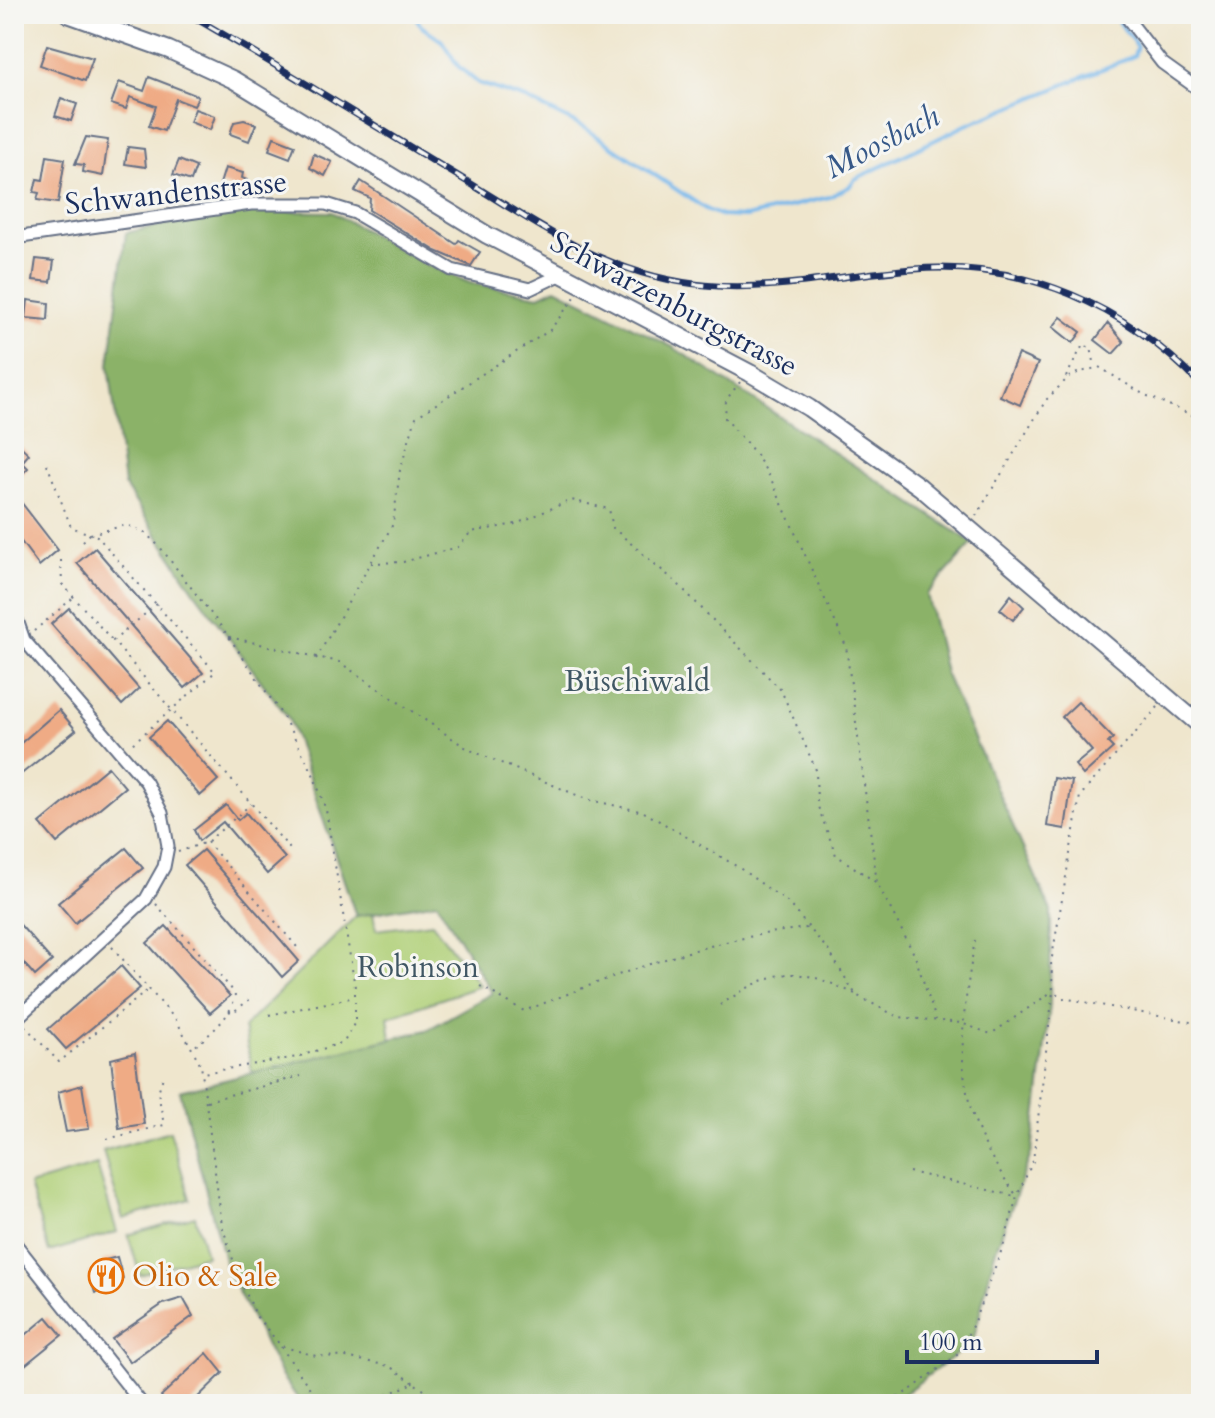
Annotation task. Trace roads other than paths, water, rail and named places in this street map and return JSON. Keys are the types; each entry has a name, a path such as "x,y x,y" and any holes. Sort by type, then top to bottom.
{"main road":[{"name":"Schwarzenburgstrasse","path":"68,14 169,50 234,80 487,235 750,373 867,447 970,528 1201,726"}],"street":[{"path":"1124,14 1162,63 1201,91"},
{"name":"Schwandenstrasse","path":"14,238 251,204 326,204 355,213 452,270 530,289 560,275"},
{"path":"16,617 24,640 146,782 162,813 168,846 164,867 146,899 19,1023"},
{"path":"14,1242 142,1404"}],"waterway":[{"name":"Moosbach","path":"414,14 421,26 442,41 458,66 478,83 526,99 583,127 707,210 722,216 746,217 829,197 849,187 855,179 966,125 1134,56 1137,46 1113,14"}],"railway":[{"path":"188,14 543,228 605,260 666,279 737,287 914,269 955,268 1034,281 1071,294 1140,332 1201,385"}],"place":[{"name":"Olio & Sale","path":"106,1276"}],"park label":[{"name":"Büschiwald","path":"637,681"},
{"name":"Robinson","path":"418,967"}]}
